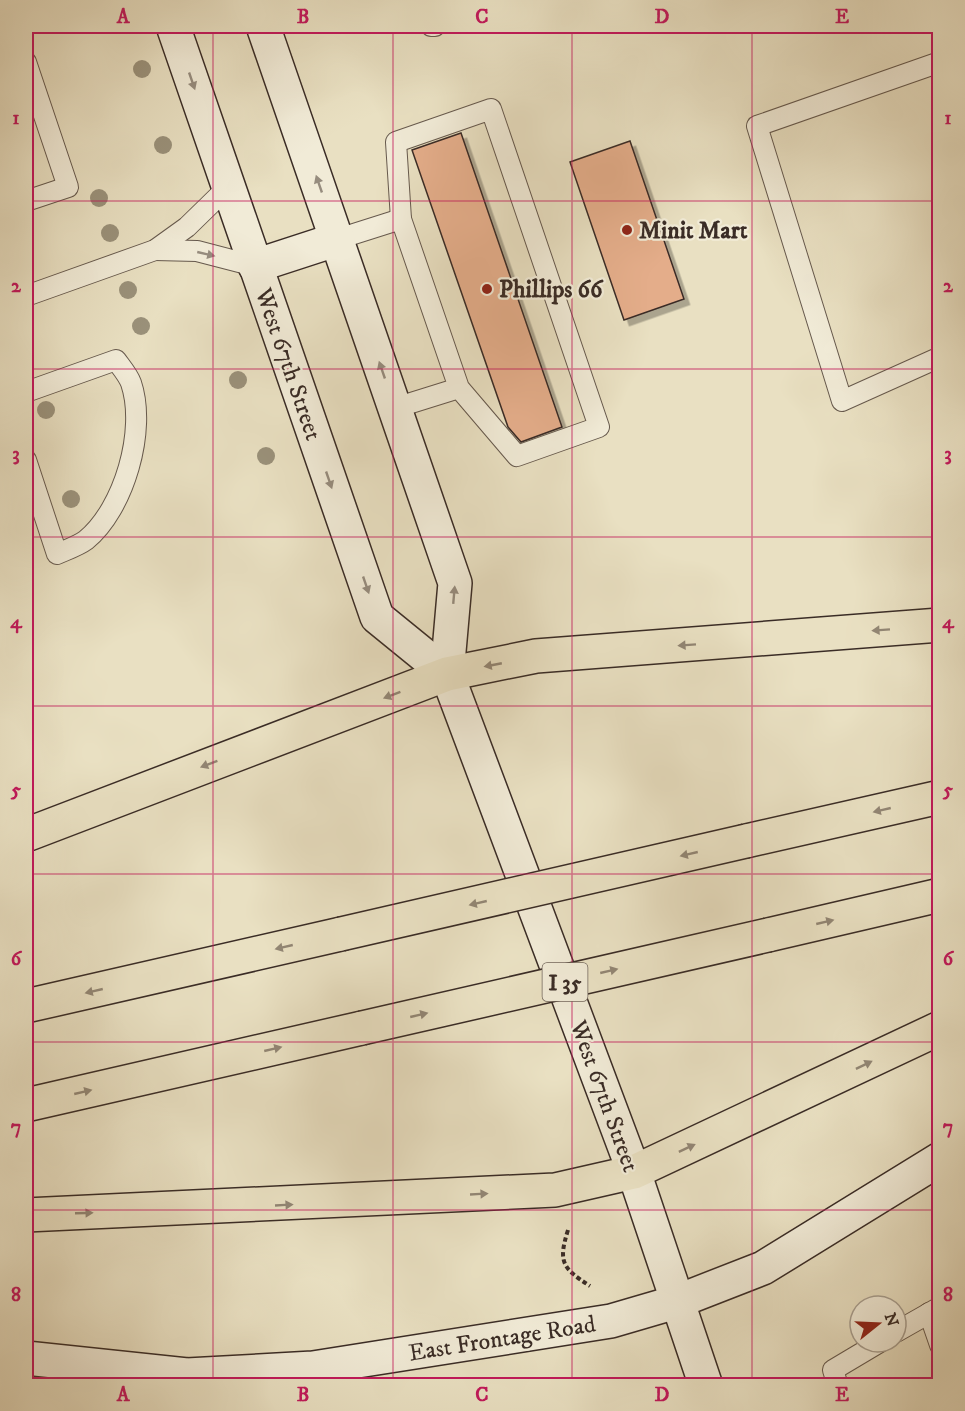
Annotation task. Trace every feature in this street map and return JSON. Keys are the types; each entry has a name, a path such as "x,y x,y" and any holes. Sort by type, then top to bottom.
{"highway":[{"path":"26,835 447,674 536,656 939,625"},
{"path":"26,1006 939,797"},
{"name":"I 35","path":"26,1106 939,895"},
{"path":"26,1215 555,1190 634,1172 939,1028"}],"street":[{"name":"West 67th Street","path":"173,26 377,617 447,674"},
{"name":"West 67th Street","path":"263,26 455,583 447,674 634,1172 706,1386"},
{"path":"255,266 338,239"},
{"name":"East Frontage Road","path":"26,1358 187,1375 313,1368 611,1321 676,1302 764,1268 939,1159"}],"lane":[{"path":"26,62 68,187 26,201"},
{"path":"939,62 757,126 842,401 939,357"},
{"path":"491,109 599,427 517,456 459,388 401,219 396,142 491,109"},
{"path":"26,296 156,250 187,227 228,187"},
{"path":"338,239 401,219"},
{"path":"156,250 197,252 255,266"},
{"path":"26,392 116,360 131,382 136,424 132,461 104,521 85,541 57,554 31,496 26,460"},
{"path":"395,408 459,388"},
{"path":"908,1325 934,1310 939,1344"},
{"path":"838,1386 833,1370 860,1354"}],"path":[{"path":"568,1230 561,1253 568,1272 590,1286"}],"building":[{"name":"Phillips 66","path":"461,133 562,427 521,442 508,427 412,150"},
{"name":"Minit Mart","path":"630,141 684,299 624,320 570,162"}],"place":[{"name":"Minit Mart","path":"627,230"},
{"name":"Phillips 66","path":"487,289"}]}
